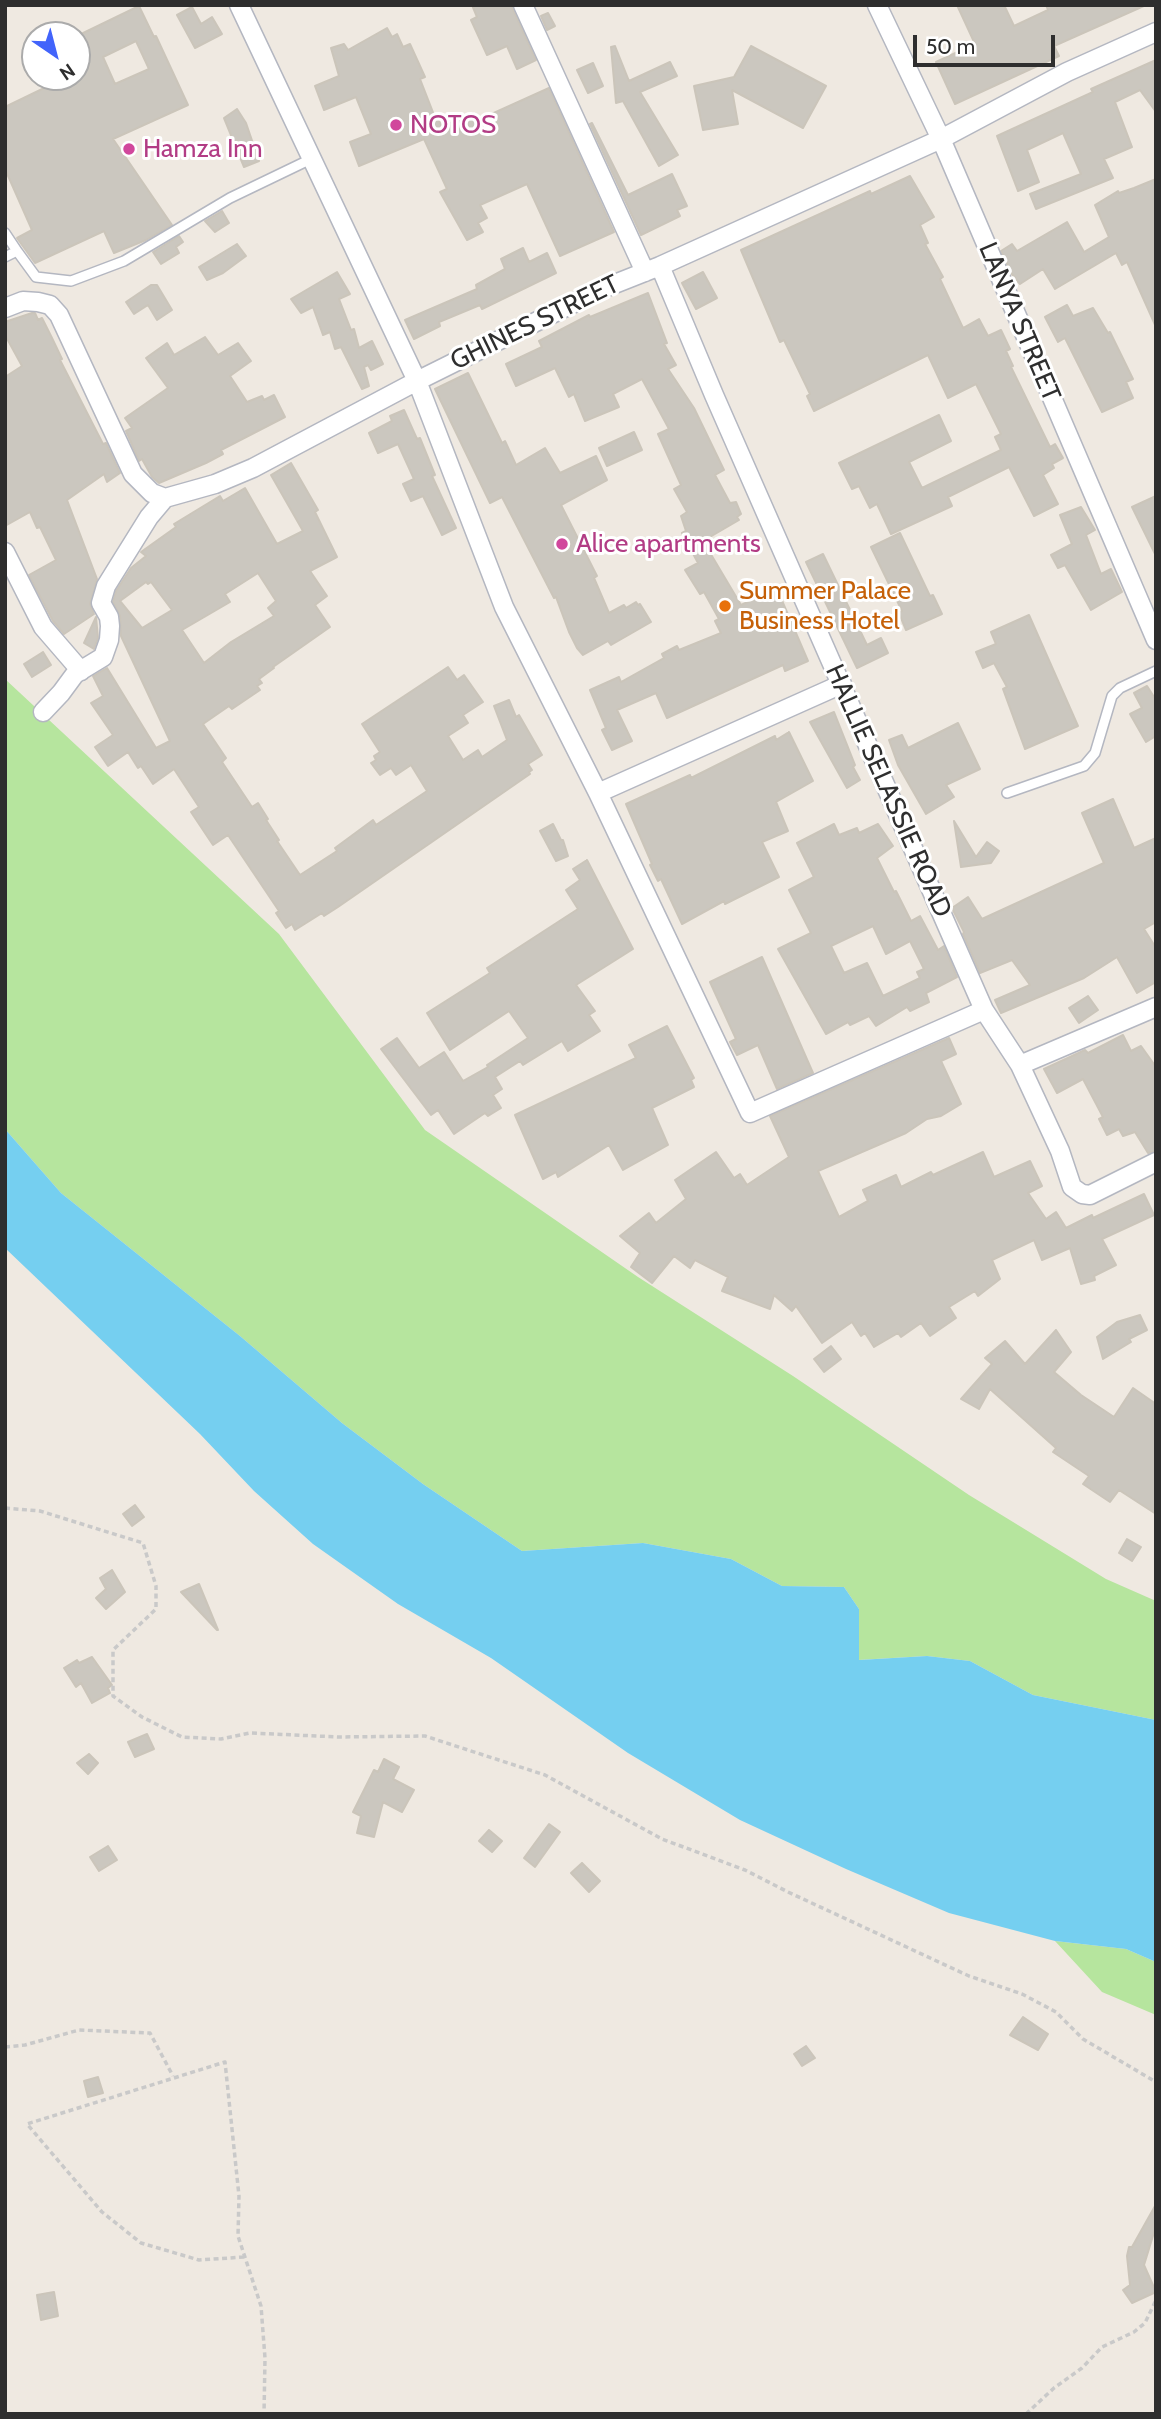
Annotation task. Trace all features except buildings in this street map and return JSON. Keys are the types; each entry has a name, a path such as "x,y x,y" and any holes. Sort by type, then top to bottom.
{"street":[{"path":"239,5 417,380 504,607 598,793 750,1113 984,1010"},
{"name":"HALLIE SELASSIE ROAD","path":"523,5 720,408 984,1010 1020,1065 1060,1151 1069,1181 1076,1191 1090,1195 1156,1162"},
{"name":"LANYA STREET","path":"877,5 941,139 1149,608 1156,640"},
{"name":"GHINES STREET","path":"165,498 215,484 253,468 417,380 602,289 653,269 941,139 1067,72 1156,32"},
{"path":"5,308 23,301 38,302 50,305 59,315 133,474 152,493 165,498 149,517 110,576 101,603 109,617 107,650 98,662 75,674 43,712"},
{"path":"5,552 43,627 81,671"},
{"path":"598,793 842,684"},
{"path":"1020,1065 1156,1007"}],"lane":[{"path":"5,233 36,277 71,281 124,261 230,198 311,159"},
{"path":"5,257 17,251"},
{"path":"1007,793 1084,766 1095,752 1112,696 1120,688 1156,671"}],"path":[{"path":"5,1508 40,1511 143,1543 156,1586 156,1609 113,1650 113,1696 142,1717 182,1737 220,1739 250,1733 358,1738 425,1736 545,1774 663,1839 745,1870 969,1976 1022,1994 1056,2012 1083,2039 1156,2082"},
{"path":"5,2047 25,2045 79,2030 150,2033 173,2076"},
{"path":"244,2257 199,2260 141,2242 102,2212 27,2124 173,2076 225,2062 239,2196 238,2236 261,2306 265,2358 264,2414"},
{"path":"1026,2414 1054,2388 1082,2368 1101,2347 1145,2322 1156,2300"}],"green space":[{"path":"5,679 279,934 425,1130 638,1277 793,1376 969,1495 1106,1579 1156,1601 1156,1720 1033,1695 970,1661 927,1656 858,1660 859,1609 844,1587 782,1586 731,1559 643,1543 522,1551 423,1484 342,1423 240,1336 61,1193 5,1129"},
{"path":"1055,1941 1126,1949 1156,1962 1156,2015 1102,1992"}],"water":[{"path":"5,1129 61,1193 240,1336 342,1423 423,1484 522,1551 643,1543 731,1559 782,1586 844,1587 859,1609 859,1660 927,1656 970,1661 1033,1695 1156,1720 1156,1962 1126,1949 1055,1941 949,1913 740,1820 628,1753 491,1658 398,1604 313,1544 254,1491 200,1434 5,1248"}],"place":[{"name":"NOTOS","path":"396,125"},
{"name":"Hamza Inn","path":"129,149"},
{"name":"Alice apartments","path":"562,544"},
{"name":"Summer Palace Business Hotel","path":"725,606"}]}
